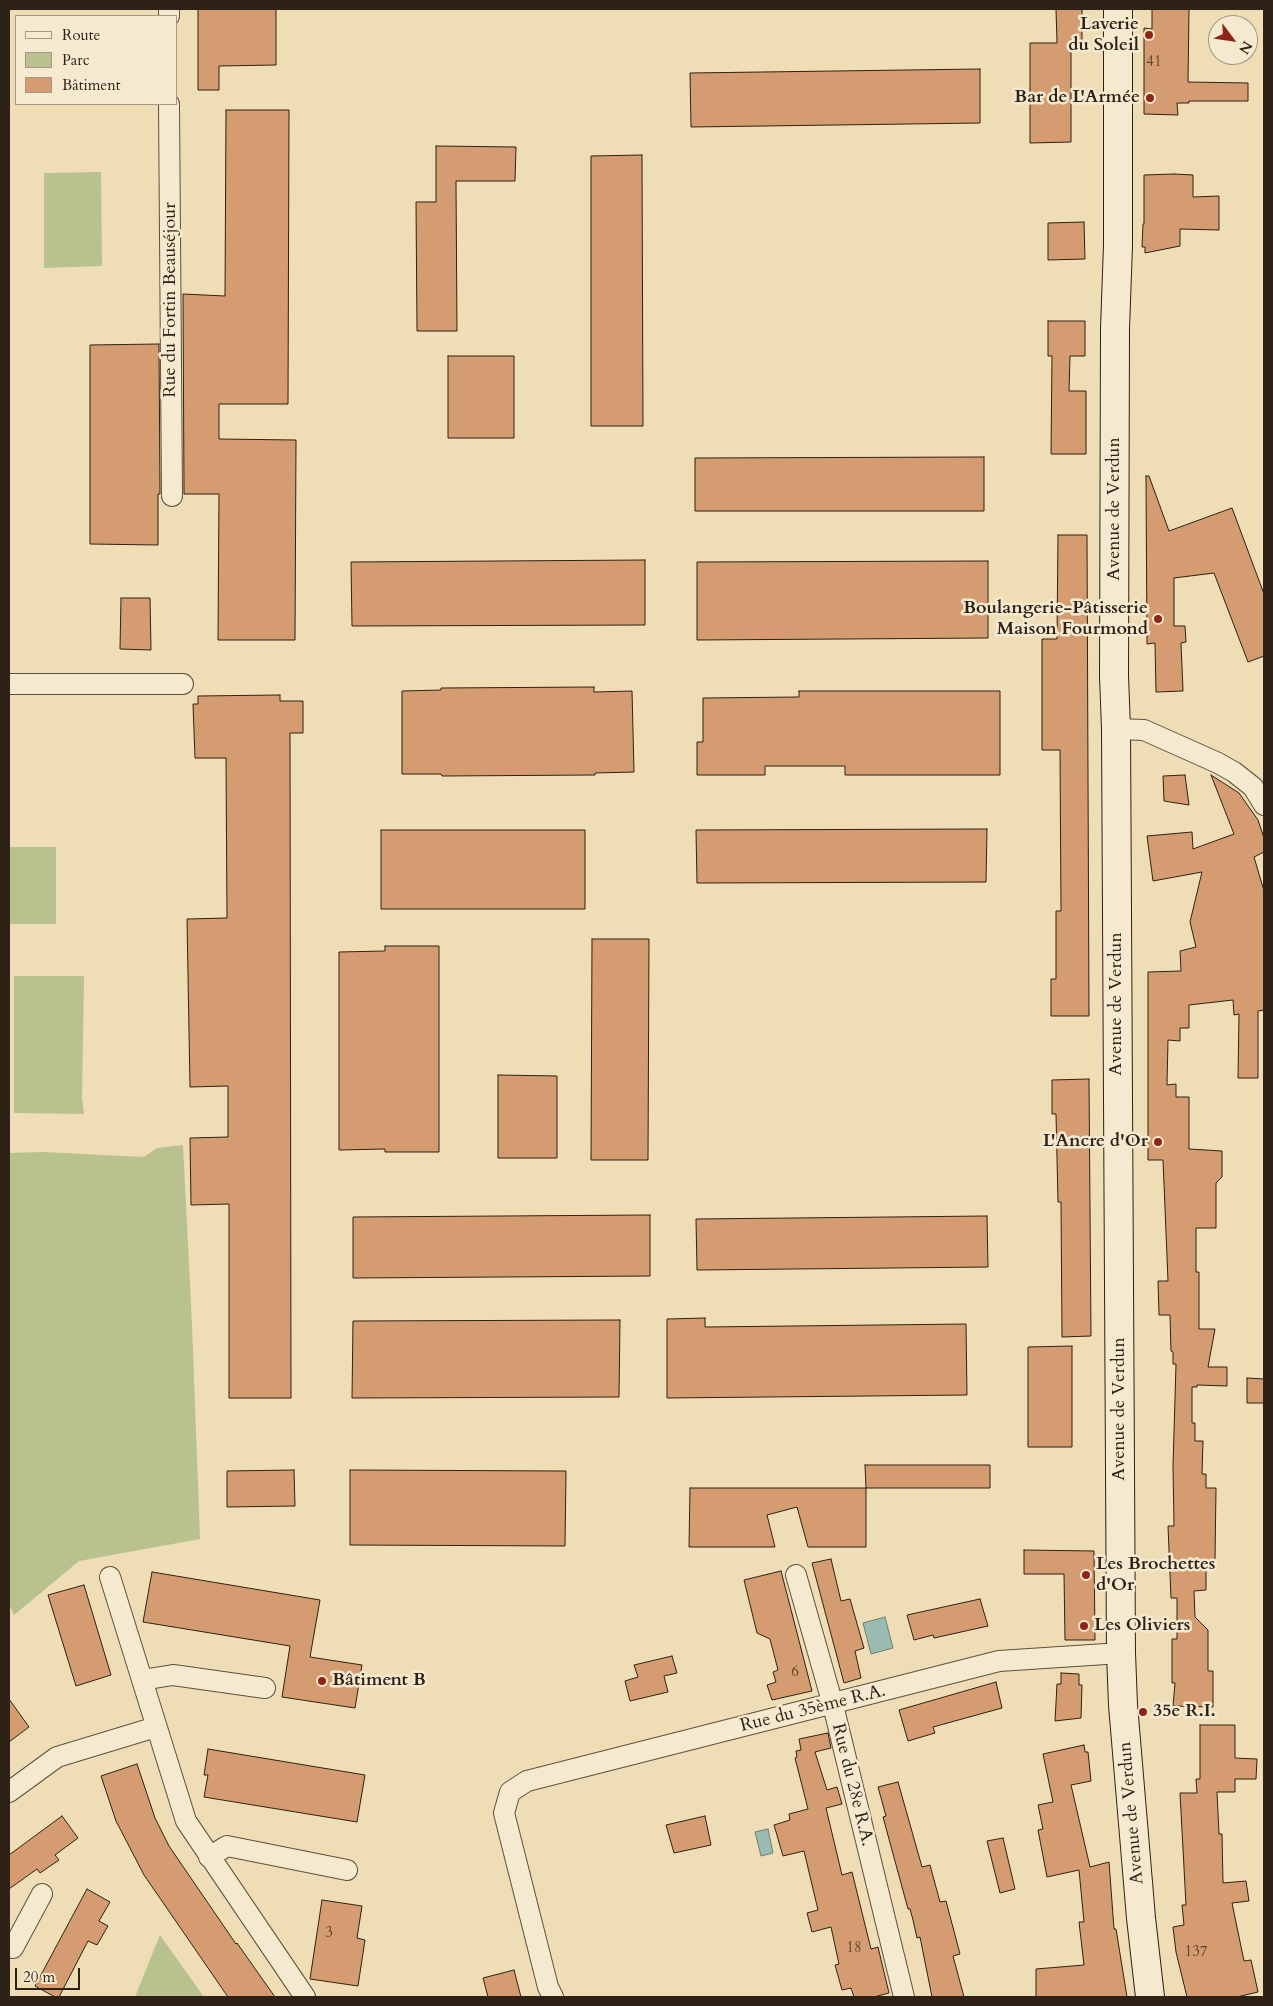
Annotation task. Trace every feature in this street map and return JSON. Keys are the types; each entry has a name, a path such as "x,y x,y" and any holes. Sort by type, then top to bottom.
{"main road":[{"name":"Avenue de Verdun","path":"1118,9 1114,667 1116,729 1121,1653 1123,1705 1140,1908 1150,1997"}],"street":[{"name":"Rue du Fortin Beauséjour","path":"169,105 172,496"},
{"path":"9,684 183,684"},
{"path":"1116,729 1144,730 1218,763 1253,786 1264,805"},
{"name":"Rue du 28e R.A.","path":"796,1575 833,1704 904,1997"},
{"path":"110,1577 186,1821 305,1997"},
{"name":"Rue du 35ème R.A.","path":"553,1997 548,1987 504,1814 510,1792 527,1781 999,1662 1121,1653"},
{"path":"142,1680 173,1675 265,1688"},
{"path":"9,1792 57,1757 156,1727"},
{"path":"209,1857 227,1846 347,1870"},
{"path":"11,1952 42,1894"},
{"path":"9,1923 14,1937 11,1952"}],"green space":[{"path":"101,172 102,266 44,268 44,173"},
{"path":"9,847 56,847 56,924 9,924"},
{"path":"14,976 84,976 82,1098 84,1114 14,1113"},
{"path":"183,1145 200,1539 79,1561 14,1615 9,1605 9,1153 43,1152 144,1157 157,1148"},
{"path":"160,1935 204,1997 135,1997"}],"water":[{"path":"885,1617 893,1648 871,1654 863,1623"},
{"path":"768,1829 773,1853 761,1856 755,1832"}],"building":[{"path":"198,9 276,9 276,65 219,66 219,90 198,90"},
{"path":"1056,9 1082,9 1082,43 1071,43 1071,142 1030,143 1030,43 1057,43"},
{"path":"1152,9 1189,9 1188,82 1248,83 1248,101 1189,101 1189,103 1177,103 1178,115 1144,114 1144,28 1152,29"},
{"path":"980,69 980,123 691,127 690,73"},
{"path":"226,110 289,110 288,404 219,404 219,439 296,440 295,640 218,640 219,494 184,494 183,294 225,296"},
{"path":"436,146 516,147 515,181 456,181 457,331 417,331 416,202 436,202"},
{"path":"642,155 643,426 591,426 591,156"},
{"path":"1144,175 1193,175 1193,197 1219,196 1219,230 1180,229 1180,246 1145,253 1145,247 1142,247"},
{"path":"1084,222 1085,259 1048,260 1048,223"},
{"path":"1048,321 1085,321 1085,356 1070,356 1069,391 1086,391 1086,454 1051,454 1052,356 1048,356"},
{"path":"159,344 160,494 158,494 158,545 90,544 90,345"},
{"path":"448,356 514,356 514,438 448,438"},
{"path":"984,457 984,511 695,511 695,458"},
{"path":"1146,476 1149,476 1169,531 1232,508 1264,594 1264,656 1248,662 1214,573 1174,578 1174,626 1185,626 1186,642 1181,643 1183,691 1156,692 1155,643 1147,644"},
{"path":"1058,535 1087,535 1089,1016 1051,1016 1051,979 1056,979 1056,911 1061,911 1060,750 1042,750 1042,639 1057,639"},
{"path":"645,560 645,625 352,626 351,562"},
{"path":"988,561 988,638 697,640 697,562"},
{"path":"121,598 150,598 151,650 120,649"},
{"path":"594,687 594,692 632,691 634,772 595,773 595,775 442,776 441,774 402,774 402,691 441,690 441,688"},
{"path":"799,691 1000,691 1000,775 845,775 845,766 765,766 765,775 697,775 697,742 703,742 703,698 799,697"},
{"path":"280,695 280,701 303,701 303,733 290,733 291,1398 229,1398 229,1204 191,1205 190,1138 228,1137 228,1086 190,1087 187,919 227,918 226,758 195,758 193,704 198,704 198,696"},
{"path":"1185,775 1189,805 1164,801 1163,776"},
{"path":"1211,775 1239,793 1258,820 1264,838 1264,852 1254,857 1264,891 1264,1010 1258,1011 1258,1078 1238,1078 1239,1014 1234,1015 1233,1000 1189,1005 1189,1028 1180,1028 1180,1041 1168,1040 1167,1085 1176,1084 1176,1097 1189,1097 1189,1149 1222,1151 1222,1177 1216,1183 1216,1228 1196,1228 1196,1272 1199,1272 1199,1329 1215,1329 1208,1367 1227,1367 1227,1386 1197,1385 1197,1387 1192,1387 1192,1423 1195,1423 1195,1441 1203,1441 1202,1474 1206,1474 1206,1488 1216,1488 1215,1559 1206,1567 1206,1590 1194,1591 1195,1617 1208,1630 1208,1671 1213,1671 1213,1707 1173,1706 1175,1683 1172,1683 1172,1639 1177,1639 1177,1598 1171,1598 1168,1526 1174,1526 1173,1466 1176,1364 1173,1364 1173,1352 1171,1351 1170,1315 1159,1315 1158,1281 1168,1281 1163,1160 1148,1160 1148,972 1181,971 1180,951 1196,947 1190,922 1202,872 1153,881 1147,836 1192,832 1193,849 1234,834"},
{"path":"987,829 986,882 697,883 696,830"},
{"path":"381,830 585,830 585,909 381,909"},
{"path":"592,939 649,939 648,1160 591,1160"},
{"path":"385,946 439,946 439,1152 385,1152 385,1149 339,1150 339,952 385,951"},
{"path":"498,1075 557,1076 557,1158 498,1158"},
{"path":"1089,1079 1091,1336 1062,1337 1061,1202 1058,1202 1056,1114 1052,1114 1052,1080"},
{"path":"650,1215 650,1276 353,1278 353,1217"},
{"path":"987,1216 988,1267 697,1270 696,1219"},
{"path":"705,1318 705,1327 966,1324 967,1395 667,1398 667,1319"},
{"path":"620,1320 619,1397 352,1398 353,1321"},
{"path":"1072,1346 1072,1447 1028,1447 1028,1347"},
{"path":"1247,1378 1264,1379 1264,1403 1247,1403"},
{"path":"865,1465 990,1465 990,1488 866,1488"},
{"path":"294,1470 295,1506 227,1507 227,1471"},
{"path":"350,1470 566,1471 565,1546 350,1545"},
{"path":"690,1488 866,1488 866,1547 808,1547 797,1507 767,1515 775,1547 689,1547"},
{"path":"1024,1550 1094,1551 1095,1640 1065,1640 1064,1574 1024,1574"},
{"path":"831,1559 841,1601 850,1599 864,1648 855,1651 861,1678 844,1683 812,1563"},
{"path":"781,1571 812,1691 772,1700 767,1685 776,1682 773,1672 778,1670 770,1639 757,1633 744,1580"},
{"path":"152,1572 320,1600 310,1657 362,1665 355,1708 282,1697 290,1646 143,1622"},
{"path":"84,1585 111,1675 76,1686 48,1595"},
{"path":"980,1599 988,1626 934,1638 933,1635 914,1640 907,1615"},
{"path":"672,1656 677,1673 664,1676 668,1692 630,1701 625,1681 638,1677 634,1665"},
{"path":"1061,1673 1079,1674 1079,1685 1082,1685 1081,1718 1055,1721 1057,1684 1061,1684"},
{"path":"996,1682 1002,1708 933,1727 935,1733 908,1741 899,1710"},
{"path":"9,1699 29,1727 9,1742"},
{"path":"1200,1725 1235,1725 1235,1758 1257,1759 1256,1779 1235,1779 1235,1792 1217,1792 1219,1834 1222,1834 1223,1883 1246,1881 1249,1901 1232,1903 1244,1961 1251,1960 1258,1992 1237,1997 1187,1997 1176,1952 1173,1927 1184,1925 1182,1905 1186,1905 1180,1793 1197,1793 1196,1779 1200,1779"},
{"path":"828,1733 831,1748 815,1752 827,1790 837,1787 842,1804 826,1808 842,1875 852,1872 871,1949 878,1947 889,1993 874,1997 854,1997 851,1988 842,1990 835,1965 839,1964 831,1927 812,1932 807,1913 818,1910 804,1851 783,1856 774,1825 790,1820 789,1814 808,1809 795,1758 797,1757 796,1751 801,1750 799,1739"},
{"path":"1084,1745 1085,1752 1088,1752 1091,1781 1071,1785 1090,1867 1109,1862 1114,1929 1116,1929 1127,1997 1036,1997 1036,1969 1084,1965 1079,1922 1084,1922 1079,1870 1047,1877 1038,1830 1043,1829 1038,1805 1053,1802 1043,1754"},
{"path":"208,1749 365,1775 357,1822 204,1797 208,1775 204,1775"},
{"path":"137,1764 155,1818 169,1846 275,1997 228,1997 144,1875 116,1821 101,1776"},
{"path":"898,1782 922,1867 930,1865 940,1902 946,1901 960,1954 953,1956 964,1997 932,1997 920,1937 917,1938 910,1909 908,1909 883,1817 886,1816 878,1787"},
{"path":"62,1816 78,1838 55,1855 59,1860 40,1873 37,1869 9,1889 9,1855"},
{"path":"705,1816 711,1845 674,1853 666,1825"},
{"path":"1003,1838 1015,1889 1000,1893 987,1841"},
{"path":"87,1889 110,1902 99,1921 108,1926 97,1945 88,1941 59,1997 55,1997 35,1986"},
{"path":"322,1900 362,1906 357,1938 365,1940 358,1986 310,1979"},
{"path":"514,1970 521,1997 488,1997 483,1978"}],"place":[{"name":"Laverie du Soleil","path":"1149,35"},
{"name":"Bar de L'Armée","path":"1150,98"},
{"name":"Boulangerie-Pâtisserie Maison Fourmond","path":"1158,619"},
{"name":"L'Ancre d'Or","path":"1158,1142"},
{"name":"Les Brochettes d'Or","path":"1086,1575"},
{"name":"Les Oliviers","path":"1084,1626"},
{"name":"Bâtiment B","path":"322,1681"},
{"name":"35e R.I.","path":"1143,1712"}]}
